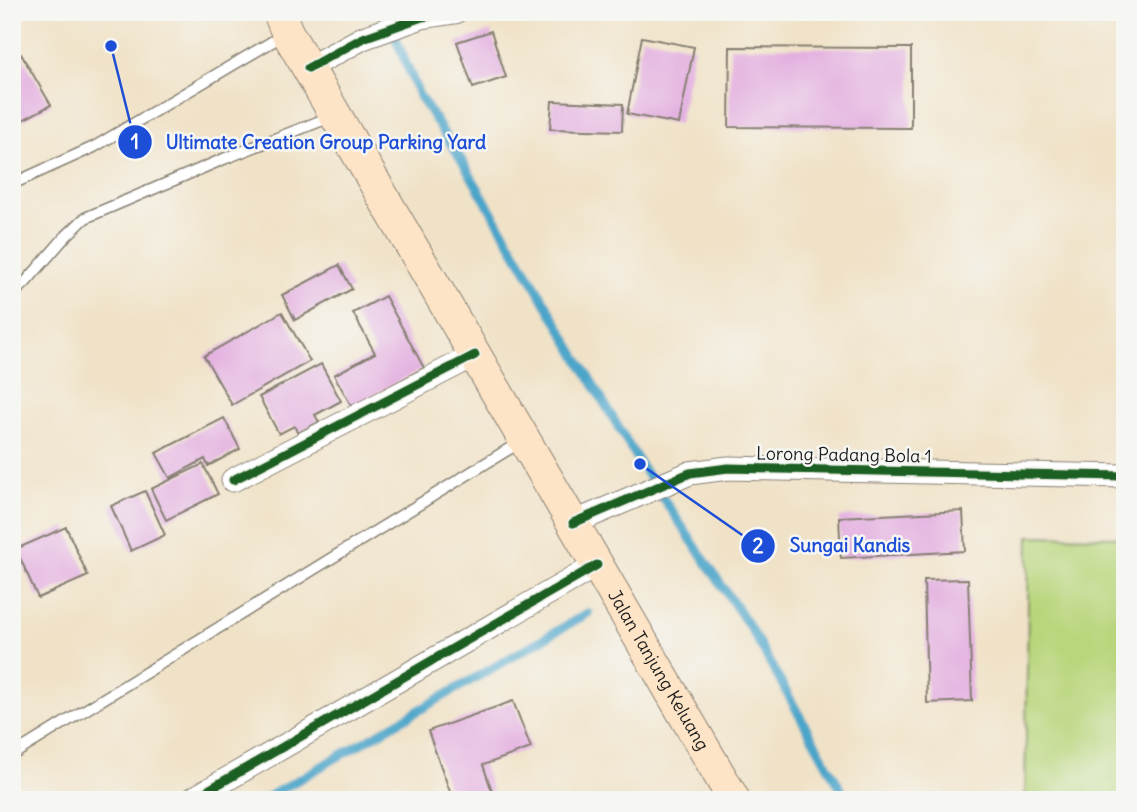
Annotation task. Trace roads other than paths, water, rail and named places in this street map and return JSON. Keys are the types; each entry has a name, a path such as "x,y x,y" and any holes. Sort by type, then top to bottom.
{"main road":[{"name":"Jalan Tanjung Keluang","path":"278,19 734,800"}],"street":[{"path":"308,68 363,38 422,17 454,12"},
{"path":"233,480 475,355"},
{"name":"Lorong Padang Bola 1","path":"573,523 690,473 728,468 1125,476"},
{"path":"191,800 597,565"}],"lane":[{"path":"12,184 94,147 278,19"},
{"path":"12,295 85,218 335,115"},
{"path":"12,755 524,439"}],"waterway":[{"path":"385,12 419,95 462,161 640,464 751,629 847,800"},
{"path":"263,800 588,613"}],"place":[{"name":"Ultimate Creation Group Parking Yard","path":"111,46"},
{"name":"Sungai Kandis","path":"640,464"}]}
